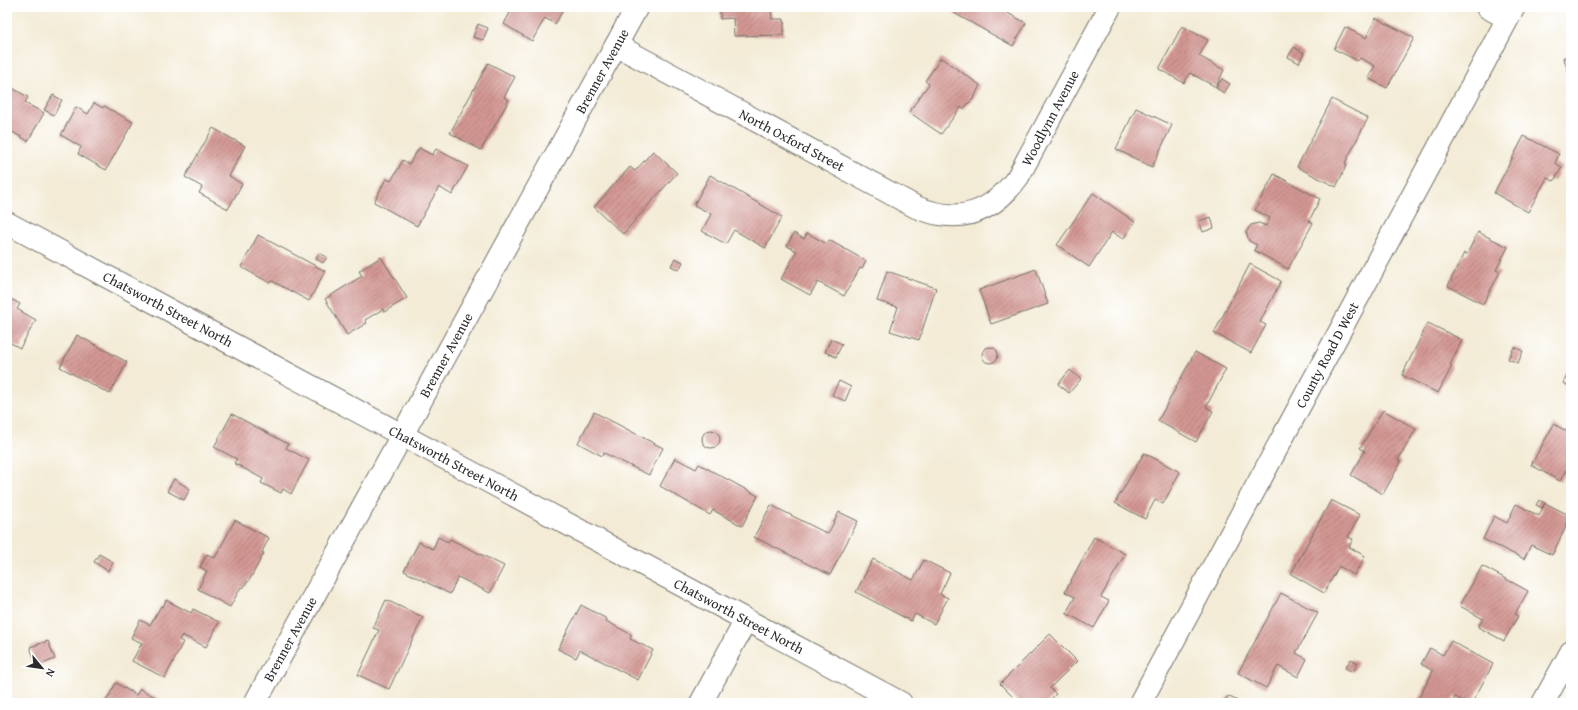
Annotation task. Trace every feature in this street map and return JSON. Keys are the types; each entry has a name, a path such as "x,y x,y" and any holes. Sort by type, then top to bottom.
{"street":[{"name":"Brenner Avenue","path":"255,703 637,7"},
{"name":"Woodlynn Avenue","path":"973,213 990,206 1006,193 1018,177 1110,7"},
{"path":"1487,7 1511,13"},
{"name":"County Road D West","path":"1140,703 1511,13"},
{"name":"North Oxford Street","path":"616,46 916,207 931,214 951,216 973,213"},
{"name":"Chatsworth Street North","path":"7,223 901,703"},
{"path":"701,703 746,620"},
{"path":"1543,703 1571,652"}],"building":[{"path":"513,7 559,7 563,10 555,24 545,18 532,41 504,24"},
{"path":"720,7 771,7 772,19 784,19 784,35 734,36 733,18 720,19"},
{"path":"955,7 1007,7 1004,11 1026,23 1013,46 952,12"},
{"path":"1376,18 1414,38 1387,88 1368,78 1375,66 1360,58 1358,61 1334,49 1345,27 1366,38"},
{"path":"478,24 488,28 483,40 473,37"},
{"path":"1182,26 1208,40 1199,56 1224,70 1216,87 1190,73 1184,83 1159,69"},
{"path":"1294,47 1304,53 1299,63 1288,57"},
{"path":"1571,54 1571,77 1563,58"},
{"path":"941,58 980,85 974,98 963,109 961,107 941,134 909,112 929,84 925,81"},
{"path":"488,63 515,77 504,97 509,100 481,150 450,133"},
{"path":"1222,79 1230,84 1224,93 1216,88"},
{"path":"7,85 28,97 25,103 44,113 28,141 7,129"},
{"path":"53,95 62,100 54,115 44,110"},
{"path":"1332,99 1368,118 1345,163 1347,164 1336,187 1297,167"},
{"path":"94,103 103,108 104,106 133,122 106,170 78,154 81,147 61,135 76,107 88,114"},
{"path":"1136,108 1172,125 1152,167 1116,149"},
{"path":"213,128 245,146 229,176 242,184 228,209 199,193 202,187 185,177"},
{"path":"1524,136 1559,154 1555,163 1562,167 1554,181 1547,178 1528,212 1494,193"},
{"path":"419,148 432,155 436,149 468,166 452,195 439,187 417,226 374,202 386,179 391,181 403,160 409,164"},
{"path":"653,151 677,173 623,234 594,207 630,167 635,171"},
{"path":"1274,174 1320,199 1309,221 1313,223 1288,269 1254,250 1257,245 1249,241 1246,232 1251,225 1259,223 1266,226 1270,218 1255,210"},
{"path":"710,175 782,217 765,248 734,230 726,244 702,231 711,214 694,205"},
{"path":"1093,193 1135,222 1123,239 1112,232 1089,267 1057,245"},
{"path":"1211,217 1214,228 1203,232 1199,221"},
{"path":"1478,232 1508,247 1496,270 1500,272 1483,304 1448,286 1464,253 1467,254"},
{"path":"794,233 804,239 807,233 827,244 829,240 866,261 862,269 860,268 844,296 818,282 810,295 781,279 797,251 787,246"},
{"path":"258,235 325,271 309,301 272,281 270,283 241,267"},
{"path":"319,253 327,257 323,263 316,259"},
{"path":"381,257 407,298 384,312 383,309 365,320 367,323 347,335 325,299 362,276 359,271"},
{"path":"675,258 683,262 679,270 671,266"},
{"path":"1250,264 1281,281 1260,322 1266,325 1251,353 1214,333"},
{"path":"1036,269 1048,304 991,324 979,290"},
{"path":"887,271 936,288 919,340 890,331 898,307 877,301"},
{"path":"7,297 20,304 17,309 36,320 20,348 7,341"},
{"path":"1428,323 1462,340 1450,365 1452,366 1438,393 1402,375"},
{"path":"77,335 127,362 110,394 60,367"},
{"path":"831,339 842,344 836,357 825,352"},
{"path":"987,347 993,347 998,352 996,361 993,363 987,363 982,358 982,352"},
{"path":"1514,347 1523,351 1518,363 1508,359"},
{"path":"1195,352 1226,369 1206,407 1213,411 1196,442 1158,421"},
{"path":"1571,368 1571,387 1563,383"},
{"path":"1070,370 1081,379 1069,393 1058,384"},
{"path":"839,381 851,387 845,401 832,395"},
{"path":"1383,410 1416,429 1398,460 1401,462 1383,494 1351,475 1365,451 1360,448"},
{"path":"594,412 663,448 649,475 604,453 602,456 578,443"},
{"path":"232,414 288,444 286,448 309,460 291,494 283,489 281,493 261,483 263,479 234,463 237,459 214,447"},
{"path":"1554,424 1571,434 1571,468 1568,467 1560,481 1531,465"},
{"path":"707,430 715,430 720,435 718,446 715,448 707,448 702,443 702,435"},
{"path":"1144,453 1180,472 1163,504 1155,500 1145,519 1115,503"},
{"path":"675,458 696,469 699,464 758,496 742,526 713,510 710,515 660,486"},
{"path":"174,479 190,489 184,500 167,491"},
{"path":"1331,500 1360,515 1348,537 1353,539 1349,547 1365,556 1354,575 1339,566 1324,593 1291,574"},
{"path":"1539,500 1545,503 1542,508 1536,505"},
{"path":"1545,503 1571,516 1552,555 1531,545 1524,559 1483,539 1494,516 1507,523 1516,504 1539,516"},
{"path":"771,505 828,534 839,512 858,521 830,575 754,537"},
{"path":"235,520 269,538 262,552 264,553 250,579 243,588 241,587 230,607 198,589 207,571 200,567 207,554 215,558"},
{"path":"438,537 448,542 450,539 504,566 490,593 458,577 450,594 404,571 419,542 433,549"},
{"path":"1094,537 1125,554 1101,597 1109,601 1094,628 1066,613 1075,597 1065,592"},
{"path":"99,554 113,562 108,571 94,562"},
{"path":"873,559 913,580 924,560 950,573 940,594 948,598 934,624 915,614 911,621 856,592"},
{"path":"1482,566 1528,591 1515,614 1518,616 1504,641 1478,627 1483,619 1460,606"},
{"path":"1281,593 1318,613 1296,653 1307,659 1298,677 1278,666 1266,688 1238,673"},
{"path":"166,600 191,613 193,609 219,622 206,647 182,635 179,640 183,642 165,678 132,661 142,643 131,638 140,620 150,625 161,606 163,607"},
{"path":"386,600 423,617 389,689 358,675 379,630 373,628"},
{"path":"581,605 632,635 630,639 653,650 638,680 580,650 576,658 558,649"},
{"path":"1050,634 1077,661 1050,688 1056,694 1047,703 1019,703 1000,684"},
{"path":"48,641 55,659 37,666 30,647"},
{"path":"1451,641 1493,664 1472,703 1467,703 1455,697 1452,703 1417,702 1433,671 1421,664 1430,648 1443,655"},
{"path":"1351,659 1358,663 1353,672 1345,668"},
{"path":"116,683 136,695 140,689 166,703 105,703"},
{"path":"1228,696 1241,703 1224,703"}]}
